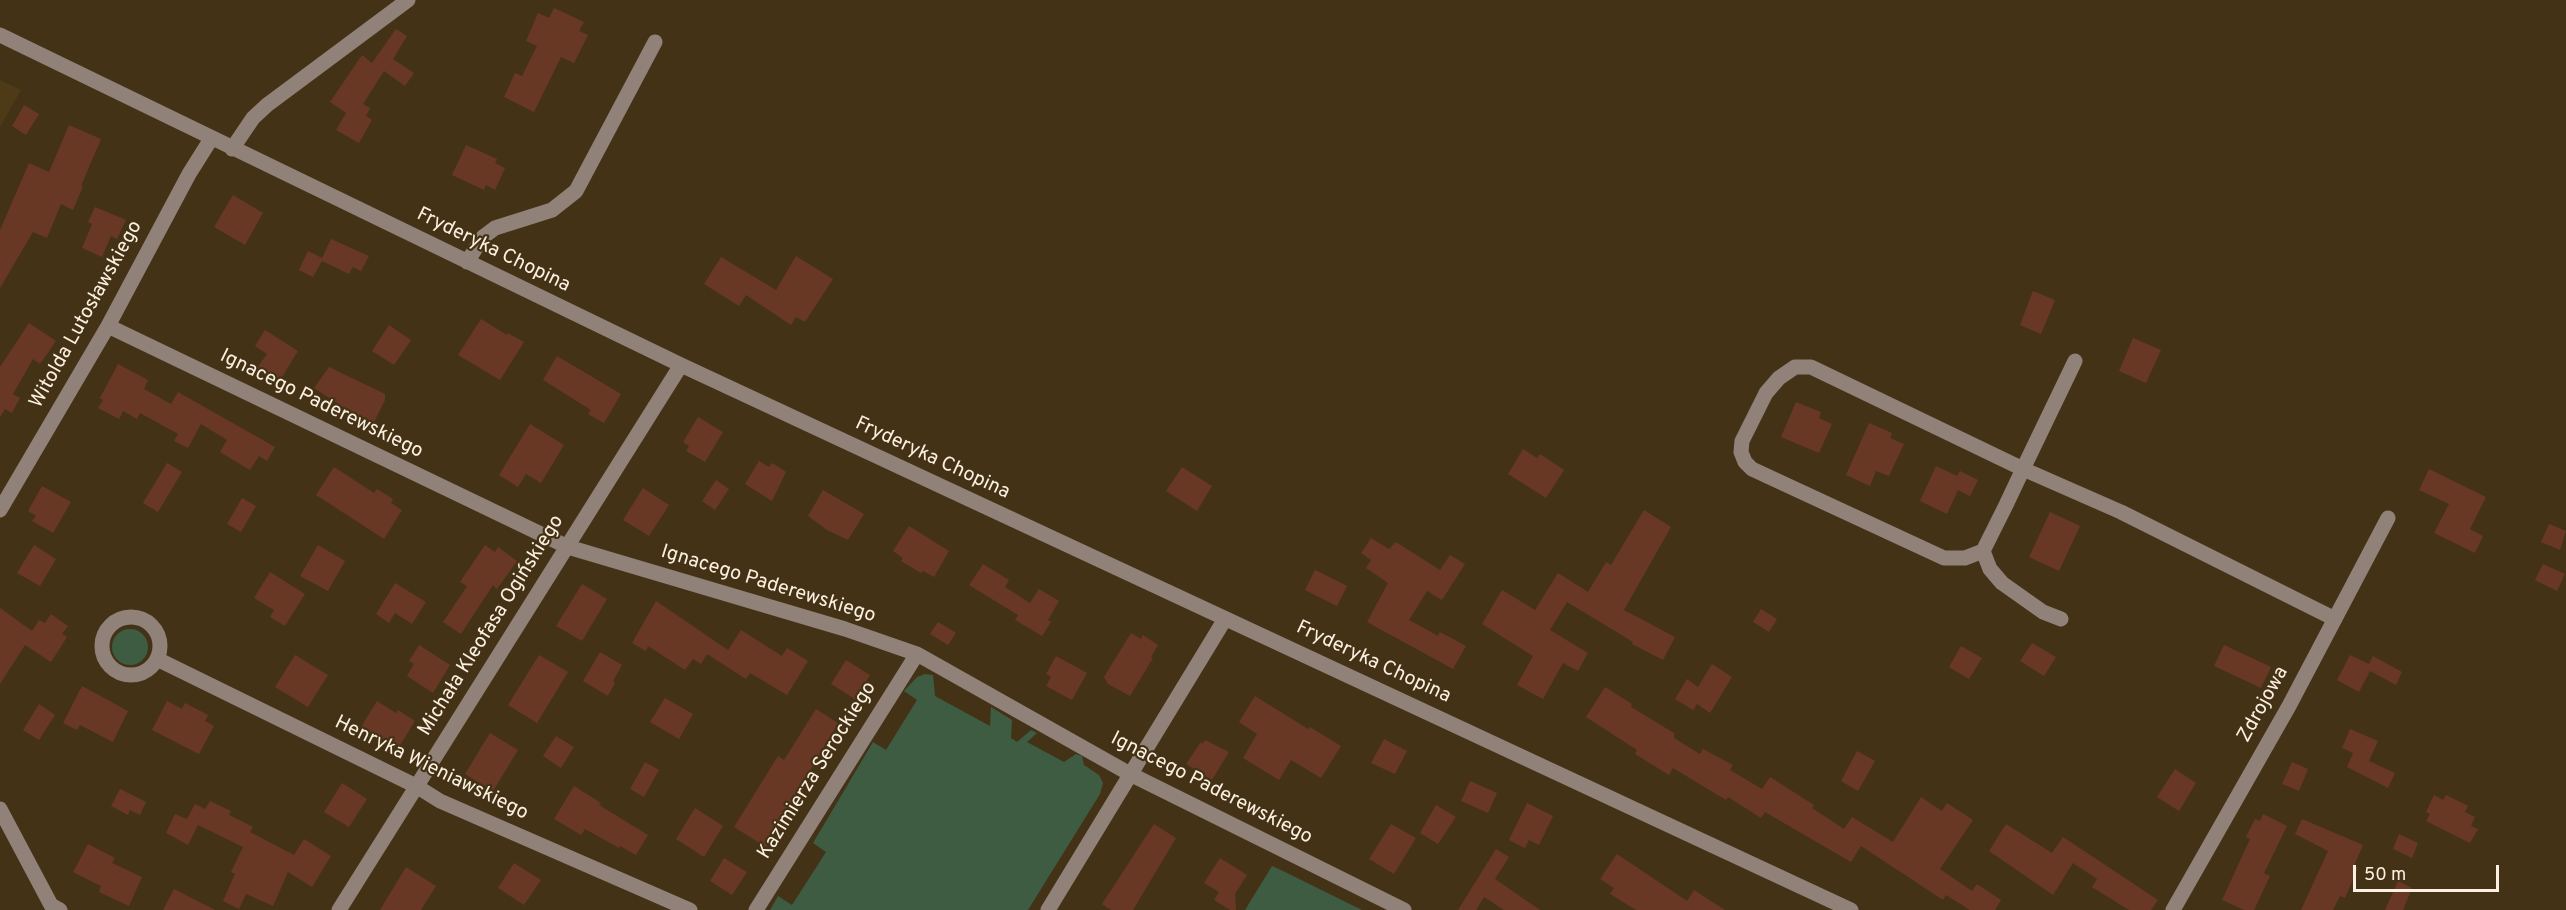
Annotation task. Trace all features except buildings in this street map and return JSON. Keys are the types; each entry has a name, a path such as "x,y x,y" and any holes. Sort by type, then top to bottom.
{"street":[{"path":"232,149 253,118 267,105 408,0"},
{"name":"Fryderyka Chopina","path":"0,35 681,365 1851,910"},
{"path":"467,262 483,237 495,228 552,210 576,191 655,42"},
{"name":"Witolda Lutosławskiego","path":"0,510 108,326 185,180 211,139"},
{"name":"Ignacego Paderewskiego","path":"108,326 568,547 844,629 917,654 1130,774 1404,910"},
{"path":"2075,361 2023,470 1983,551 1965,558 1944,558 1752,469 1745,462 1741,452 1742,441 1766,393 1779,378 1794,367 1811,367 2023,470 2121,512 2335,619"},
{"name":"Michała Kleofasa Ogińskiego","path":"339,910 681,365"},
{"name":"Zdrojowa","path":"2173,910 2335,619 2388,518"},
{"path":"1983,551 1990,569 2002,583 2043,612 2061,619"},
{"path":"1048,910 1225,619"},
{"name":"Kazimierza Serockiego","path":"756,910 917,654"},
{"name":"Henryka Wieniawskiego","path":"157,659 416,786 440,801 690,910"},
{"path":"0,809 54,909"}],"shaded area":[{"path":"0,80 21,90 0,127"}],"green space":[{"path":"130,629 143,634 148,647 143,660 130,665 117,660 112,647 117,634"},
{"path":"925,674 933,675 935,696 990,726 991,707 1012,720 1011,738 1017,742 1031,730 1037,733 1027,742 1064,762 1076,754 1082,756 1084,765 1099,775 1103,783 1100,794 1028,910 770,910 778,896 792,905 826,852 813,843 873,742 886,750 917,700 904,691 917,677"},
{"path":"1272,866 1283,871 1362,910 1245,910"}]}
